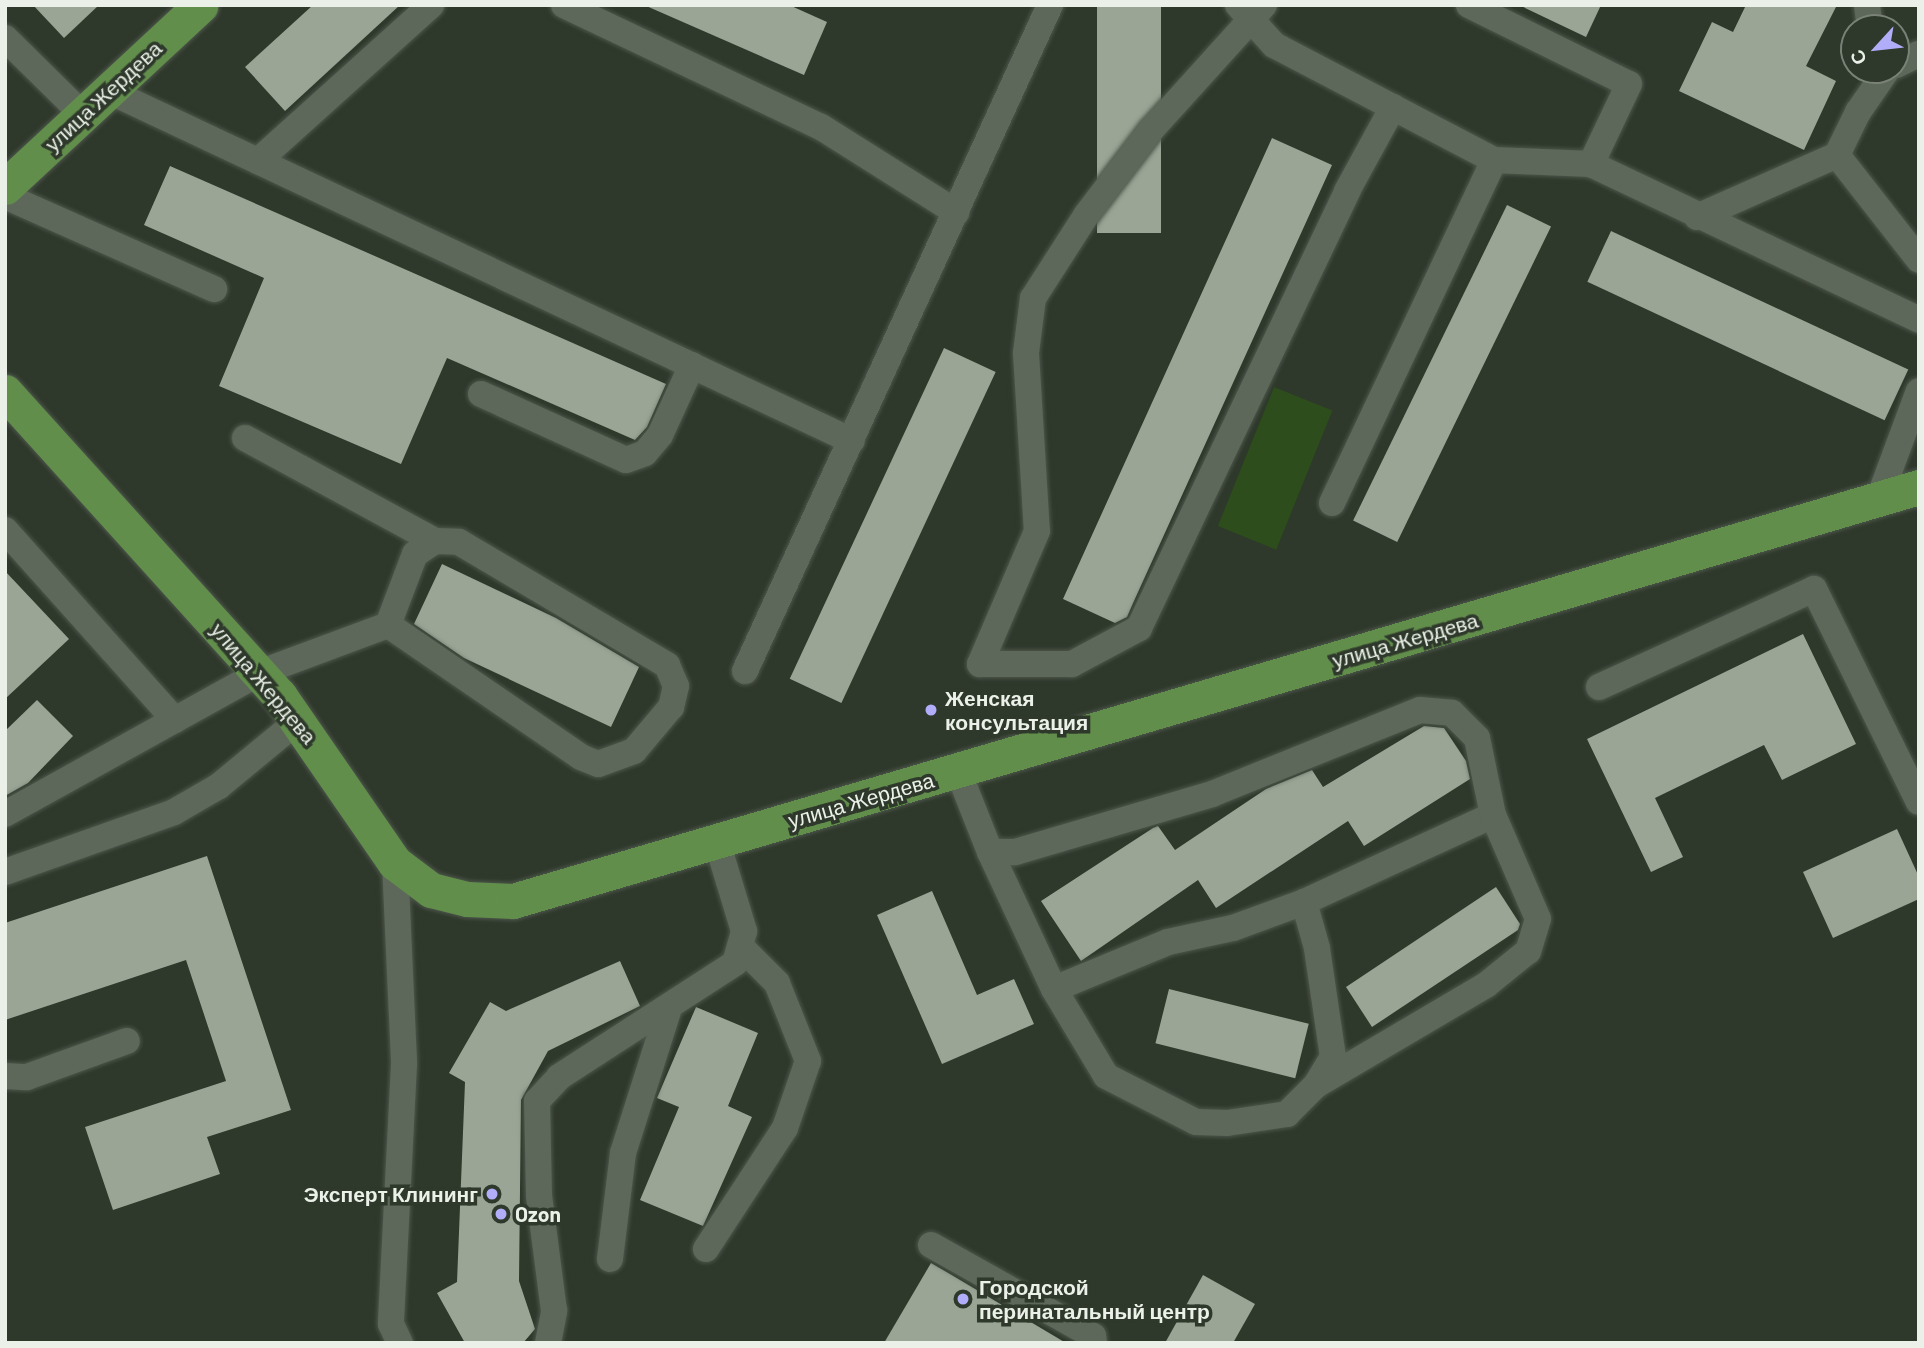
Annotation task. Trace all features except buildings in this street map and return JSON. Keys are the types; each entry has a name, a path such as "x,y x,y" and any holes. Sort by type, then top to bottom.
{"main road":[{"name":"улица Жердева","path":"5,187 201,5"},
{"name":"улица Жердева","path":"5,392 299,719 395,863 431,891 467,899 513,901 1919,487"}],"street":[{"path":"258,161 431,5"},
{"path":"564,5 821,127 956,212"},
{"path":"745,671 1050,5"},
{"path":"1469,5 1629,84 1591,164"},
{"path":"1393,107 1341,203 1139,628 1072,664 979,664 1037,531 1026,353 1033,298 1087,214 1151,130 1252,11 1274,45 1393,107 1494,160 1591,164 1697,217 1919,320"},
{"path":"5,38 83,115"},
{"path":"1697,217 1837,155 1858,112 1877,84"},
{"path":"109,91 852,441"},
{"path":"1837,155 1919,260"},
{"path":"1332,503 1494,160"},
{"path":"5,196 214,289"},
{"path":"481,394 626,460 645,453 660,435 692,365"},
{"path":"1878,501 1919,391"},
{"path":"245,438 435,541 458,542 667,665 676,685 671,707 634,751 598,764 581,757 387,625"},
{"path":"5,530 175,720"},
{"path":"5,814 259,673 387,625 415,554 435,541"},
{"path":"1599,687 1814,589 1919,802"},
{"path":"989,852 1015,852 1212,794 1420,710 1452,713 1477,738 1493,815 1538,919 1528,951 1486,985 1316,1085"},
{"path":"5,872 174,813 219,786 299,719"},
{"path":"958,771 989,852 1054,989 1106,1076 1196,1122 1227,1123 1287,1114 1316,1085 1333,1057 1317,948 1304,902"},
{"path":"1054,989 1168,942 1233,928 1304,902 1493,815"},
{"path":"548,1343 554,1311 539,1196 537,1101 559,1077 668,1011 735,964 744,931 718,842"},
{"path":"395,863 404,1064 391,1324 400,1343"},
{"path":"706,1249 785,1128 808,1061 777,983 740,946"},
{"path":"610,1259 623,1153 668,1011"},
{"path":"5,1076 27,1077 127,1041"},
{"path":"931,1245 1093,1336 1094,1343"}],"green space":[{"path":"1274,387 1332,411 1276,550 1218,526"}],"place":[{"name":"Женская консультация","path":"931,710"},
{"name":"Эксперт Клининг","path":"492,1194"},
{"name":"Ozon","path":"501,1214"},
{"name":"Городской перинатальный центр","path":"963,1299"}]}
